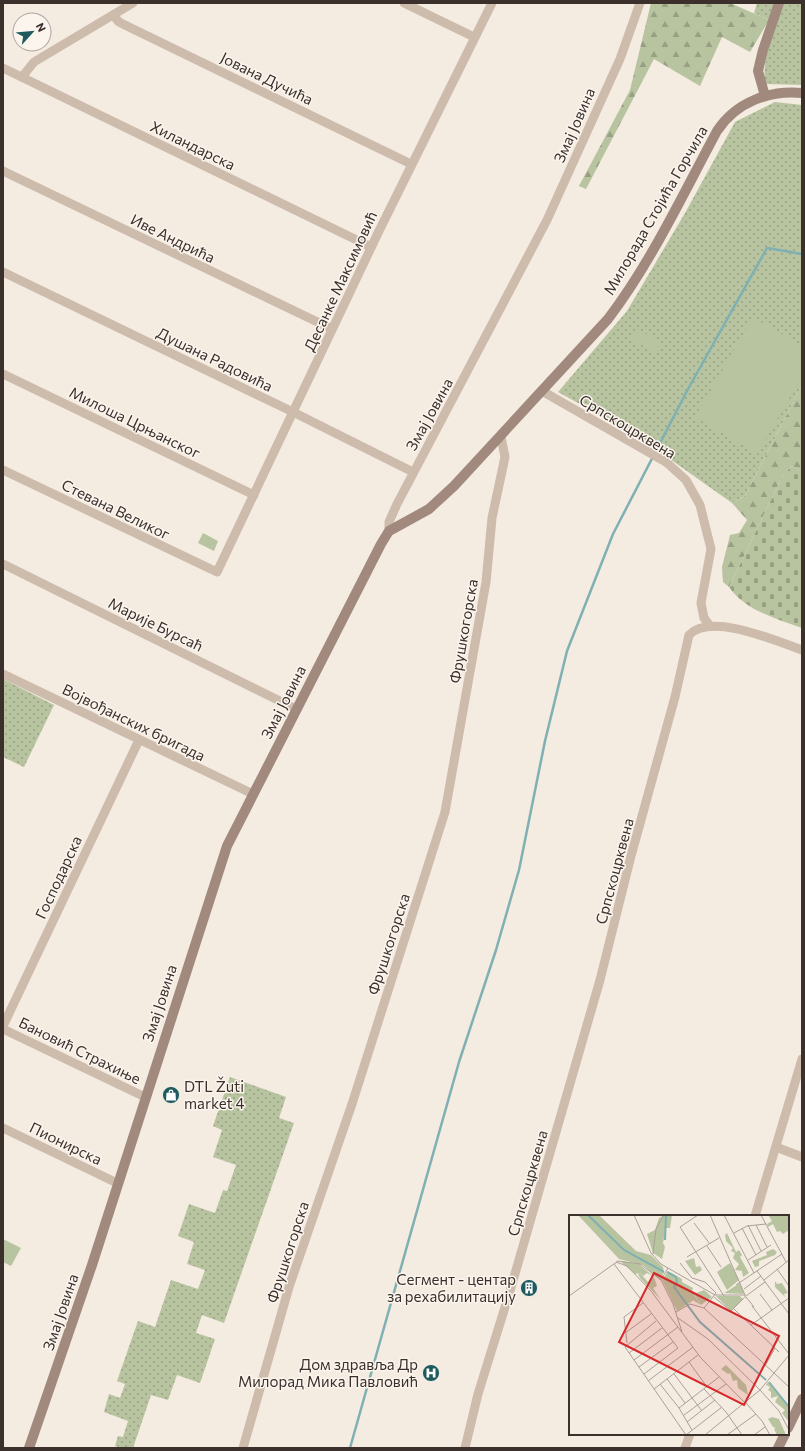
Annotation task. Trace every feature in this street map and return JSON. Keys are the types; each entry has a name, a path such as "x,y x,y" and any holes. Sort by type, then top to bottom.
{"street":[{"path":"22,77 34,62 133,3"},
{"path":"404,3 474,37"},
{"name":"Десанке Максимовић","path":"217,572 411,164 492,3"},
{"name":"Змај Јовина","path":"29,1448 92,1265 117,1183 227,846 252,794 389,531 389,522 414,472 547,220 617,66 640,3"},
{"path":"765,96 758,71 763,50 779,3"},
{"name":"Јована Дучића","path":"113,15 119,22 129,27 411,164"},
{"name":"Хиландарска","path":"3,68 371,247"},
{"name":"Милорада Стојића Горчила","path":"389,531 429,509 454,486 608,319 626,295 648,258 721,125 742,106 765,96 783,92 802,93"},
{"name":"Иве Андрића","path":"3,170 332,329"},
{"name":"Душана Радовића","path":"3,272 414,472"},
{"name":"Милоша Црњанског","path":"3,374 254,495"},
{"name":"Српскоцрквена","path":"465,1448 472,1415 510,1291 600,980 633,848 675,697 689,635 694,630 710,626 701,609 711,549 700,505 686,480 666,462 542,391"},
{"name":"Фрушкогорска","path":"243,1448 289,1287 352,1104 445,812 486,582 492,518 505,457 501,436"},
{"name":"Стевана Великог","path":"3,470 217,572"},
{"name":"Марије Бурсаћ","path":"3,564 296,709"},
{"path":"710,626 724,626 802,650"},
{"name":"Војвођанских бригада","path":"3,674 252,794"},
{"name":"Господарска","path":"3,1027 139,740"},
{"name":"Бановић Страхиње","path":"3,1027 145,1097"},
{"path":"755,1215 802,1059"},
{"name":"Пионирска","path":"3,1128 117,1183"},
{"path":"776,1147 802,1157"},
{"path":"789,1423 791,1412 802,1400"},
{"path":"686,1448 690,1435"},
{"path":"778,1448 784,1435"}],"green space":[{"path":"651,3 730,3 769,20 750,52 722,37 700,86 654,59 586,189 579,186 630,90"},
{"path":"757,3 775,3 769,20 754,13"},
{"path":"783,3 802,3 802,85 765,84 765,63 767,53"},
{"path":"775,102 802,105 802,385 745,496 732,503 636,435 558,392 627,311 685,213 735,122"},
{"path":"753,317 802,346 802,377 757,454 695,417"},
{"path":"637,329 661,342 655,353 631,339"},
{"path":"802,385 802,472 792,466 783,475 729,587 723,582 722,567 730,535 739,533 747,520 732,503 745,496"},
{"path":"792,466 802,472 802,628 752,608 729,587 783,475"},
{"path":"203,533 218,541 214,551 198,543"},
{"path":"3,679 54,705 24,767 3,757"},
{"path":"230,1077 286,1097 279,1118 294,1123 224,1323 202,1315 196,1333 215,1339 200,1383 177,1375 168,1400 151,1395 133,1448 122,1448 115,1446 118,1436 123,1437 128,1421 104,1412 109,1394 120,1398 125,1384 117,1381 138,1321 155,1327 171,1280 198,1289 205,1270 187,1264 194,1242 178,1236 189,1204 215,1213 223,1190 227,1191 236,1165 213,1157 222,1130 213,1126"},
{"path":"3,1239 21,1248 11,1266 3,1262"}],"waterway":[{"path":"350,1448 459,1062 496,950 519,870 545,741 567,651 613,534 688,389 767,248 802,254"}],"place":[{"name":"DTL Žuti market 4","path":"171,1095"},
{"name":"Сегмент - центар за рехабилитацију","path":"529,1288"},
{"name":"Дом здравља Др Милорад Мика Павловић","path":"431,1373"}]}
